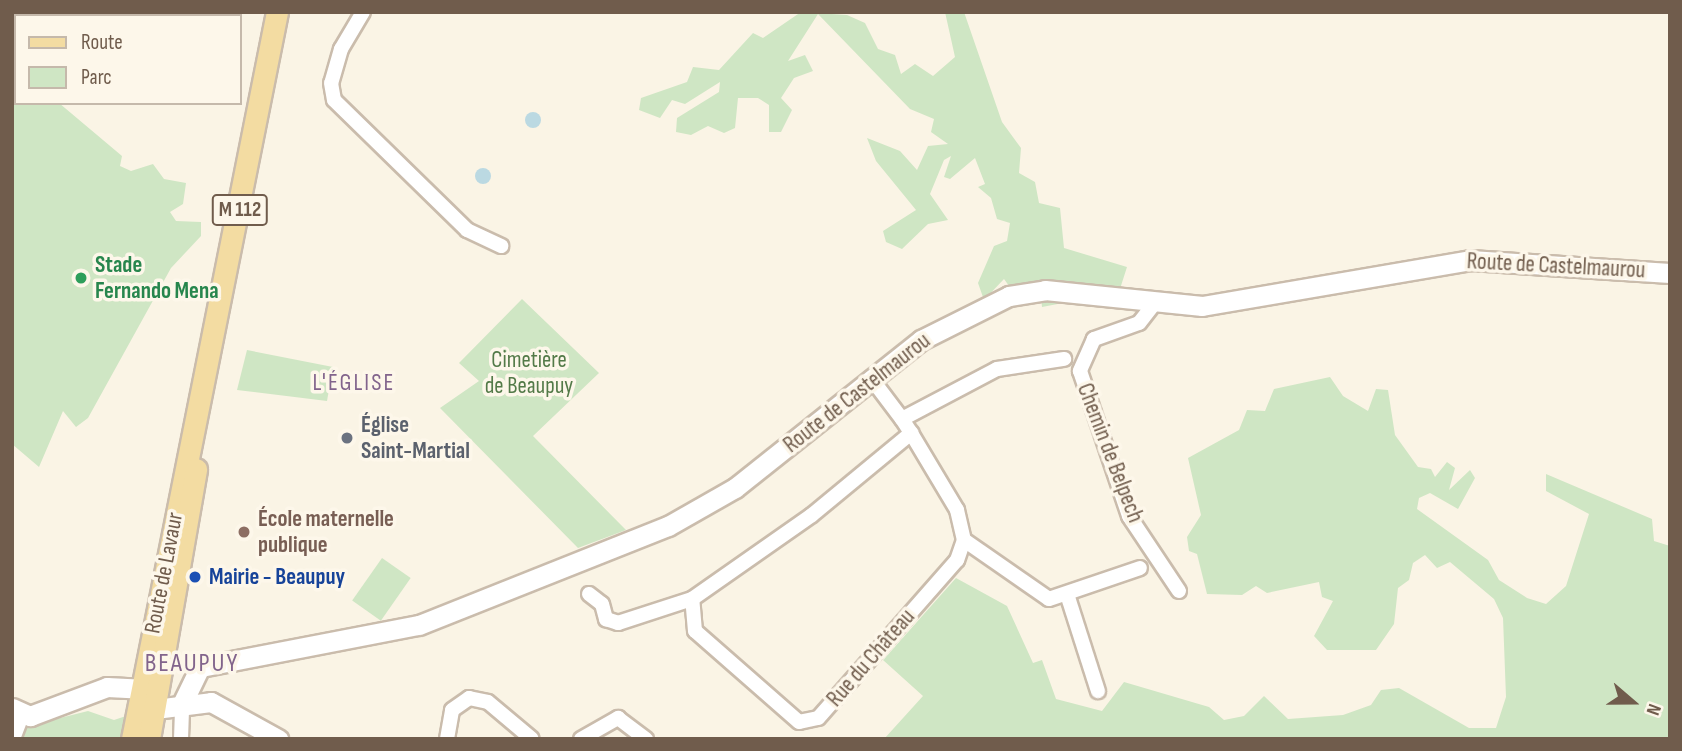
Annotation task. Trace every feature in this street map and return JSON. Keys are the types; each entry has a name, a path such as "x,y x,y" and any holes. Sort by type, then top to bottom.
{"main road":[{"name":"Route de Lavaur","path":"132,739 148,699 277,12"},
{"name":"Route de Lavaur","path":"148,699 149,739"}],"street":[{"path":"356,15 331,83 334,100 467,230 501,246"},
{"name":"Route de Castelmaurou","path":"182,704 200,667 419,625 668,526 735,488 921,340 1017,294 1045,289 1154,303 1228,303 1470,260 1670,273"},
{"name":"Chemin de Belpech","path":"1154,303 1139,323 1094,339 1080,372 1129,516 1180,592"},
{"path":"902,419 997,369 1064,359"},
{"path":"872,378 902,419 957,510 964,540 1041,595 1067,594 1140,568"},
{"path":"589,594 602,604 606,619 618,623 692,599 812,514 911,433"},
{"name":"Rue du Château","path":"692,599 695,631 790,717 808,722 818,718 957,560 964,540"},
{"path":"1067,594 1098,691"},
{"path":"13,739 17,711 97,691 182,704 211,702 278,739"},
{"path":"447,739 452,710 469,698 498,708 531,739"},
{"path":"181,739 182,704"},
{"path":"592,736 618,718 646,739"}],"green space":[{"path":"801,12 847,15 865,23 878,49 895,55 901,74 915,64 933,76 955,57 945,12 964,12 1002,122 1021,148 1019,173 1035,182 1039,203 1060,208 1064,248 1127,267 1119,292 1069,281 1068,302 1042,307 1040,287 1012,290 1004,279 984,300 978,283 994,246 1007,241 1010,223 997,219 991,198 978,187 985,184 975,158 950,179 944,177 951,156 944,160 930,194 948,220 928,224 902,249 886,242 883,231 916,210 876,161 867,138 900,151 917,170 928,146 948,144 931,132 934,119 910,109 818,14 788,61 805,55 813,71 794,78 781,98 792,110 781,132 769,132 769,105 758,98 738,98 735,128 724,133 708,126 691,135 676,132 677,118 719,92 720,82 685,104 672,100 660,118 639,110 641,98 687,82 693,67 719,70 753,33 763,38"},
{"name":"Stade Fernando Mena","path":"12,60 14,105 61,105 122,156 120,166 131,171 153,164 164,179 186,183 183,204 170,212 176,221 201,222 201,236 171,268 88,418 76,427 63,411 39,467 12,444"},
{"name":"Cimetière de Beaupuy","path":"522,299 599,373 533,436 626,530 578,548 440,408 479,381 459,363"},
{"path":"247,350 333,367 327,401 237,390"},
{"path":"1330,377 1343,396 1368,411 1376,389 1388,390 1395,435 1418,467 1431,469 1435,477 1447,462 1455,468 1449,490 1470,470 1475,478 1458,509 1430,493 1419,498 1417,509 1488,560 1499,580 1527,598 1546,604 1566,586 1589,514 1546,491 1546,474 1652,519 1654,541 1670,546 1670,739 884,739 923,696 883,660 956,578 1007,606 1033,663 1042,660 1056,699 1102,711 1124,682 1209,707 1224,720 1244,716 1264,696 1288,719 1343,715 1371,705 1381,690 1399,688 1469,728 1496,728 1506,697 1503,618 1494,599 1450,562 1437,568 1425,555 1413,563 1409,580 1398,588 1394,624 1376,650 1327,650 1314,636 1333,601 1322,597 1319,582 1267,593 1256,586 1242,595 1207,594 1197,554 1189,551 1187,537 1201,515 1188,458 1239,430 1247,410 1265,411 1274,389"},
{"path":"382,558 411,578 381,621 352,601"},
{"path":"88,711 114,720 126,716 124,739 21,739 28,726"}],"water":[{"path":"530,112 536,112 541,120 539,126 530,128 525,123 525,117"},
{"path":"483,168 489,170 489,182 483,184 477,182 475,176 477,170"}],"place":[{"name":"Stade Fernando Mena","path":"81,278"},
{"name":"Église Saint-Martial","path":"347,438"},
{"name":"École maternelle publique","path":"244,532"},
{"name":"Mairie - Beaupuy","path":"195,577"}],"district":[{"name":"L'ÉGLISE","path":"354,383"},
{"name":"BEAUPUY","path":"192,664"}]}
